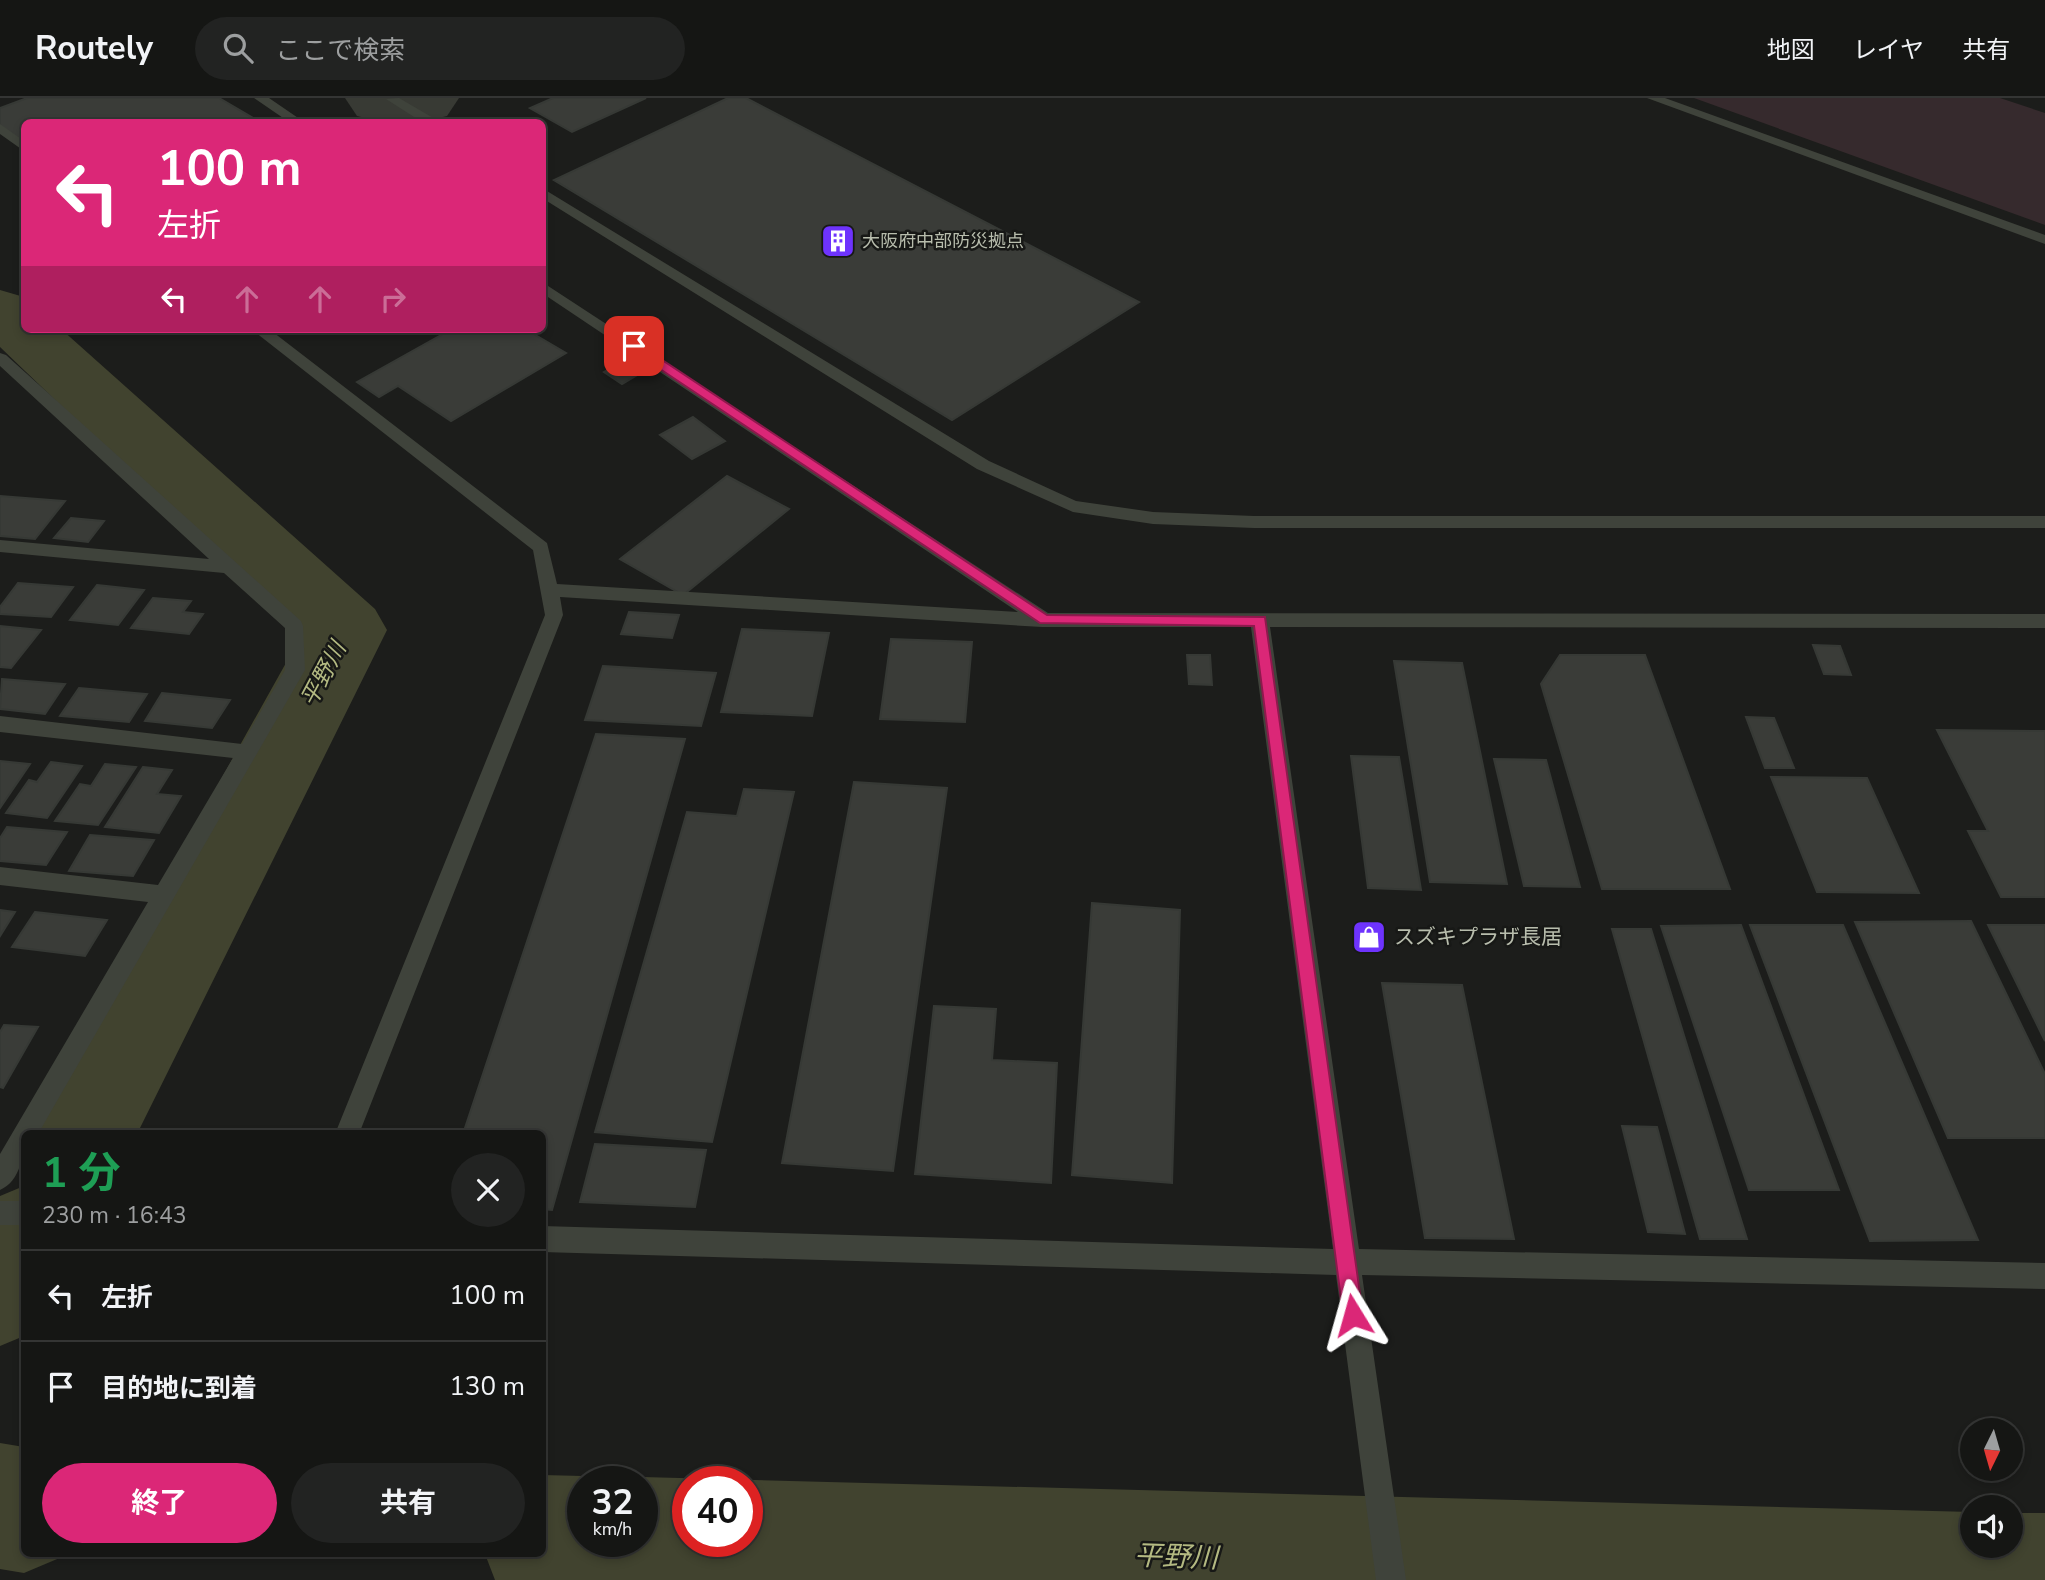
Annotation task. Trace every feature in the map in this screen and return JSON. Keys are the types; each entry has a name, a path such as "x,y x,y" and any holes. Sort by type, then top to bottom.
{"street":[{"path":"260,98 292,119"},
{"path":"1653,98 2045,240"},
{"path":"392,99 425,119"},
{"path":"0,128 21,145"},
{"path":"546,194 983,465 1073,506 1153,518 1254,522 2045,522"},
{"path":"546,289 1045,620"},
{"path":"264,333 541,547 554,615 350,1130"},
{"path":"0,358 294,626 295,670 28,1130"},
{"path":"0,546 230,567"},
{"path":"550,590 1045,620 2045,621"},
{"path":"1260,621 1391,1580"},
{"path":"0,724 246,752"},
{"path":"0,876 163,895"},
{"path":"0,1178 21,1142"},
{"path":"546,1240 1346,1262 2045,1276"}],"shaded area":[{"path":"1694,98 2000,98 2045,113 2045,225"}],"building":[{"path":"27,98 219,98 255,119 21,119 21,141 0,126 0,108"},
{"path":"553,98 646,98 572,132 530,108"},
{"name":"大阪府中部防災拠点","path":"728,98 746,98 1139,302 952,420 554,180"},
{"path":"445,333 532,333 566,353 451,421 398,386 379,397 357,382"},
{"path":"621,362 639,374 622,384 604,372"},
{"path":"693,417 725,441 692,459 660,435"},
{"path":"727,476 789,509 683,595 620,559"},
{"path":"0,496 65,501 35,539 0,536"},
{"path":"71,518 104,521 88,542 54,538"},
{"path":"18,583 73,587 51,617 0,614 0,607"},
{"path":"97,585 144,590 118,625 70,620"},
{"path":"153,598 191,601 183,612 203,614 189,634 131,628"},
{"path":"629,612 679,615 672,638 621,634"},
{"path":"0,626 41,630 11,668 0,667"},
{"path":"742,629 829,633 812,716 721,712"},
{"path":"891,639 972,642 965,722 880,719"},
{"path":"1813,645 1840,646 1851,675 1824,674"},
{"path":"1187,655 1210,655 1212,685 1189,684"},
{"path":"1560,655 1645,655 1730,889 1602,889 1541,684"},
{"path":"1394,661 1462,663 1507,884 1430,882"},
{"path":"603,666 716,673 701,726 585,720"},
{"path":"2,679 65,684 45,714 0,709"},
{"path":"79,688 147,694 129,722 60,716"},
{"path":"162,693 230,700 212,728 145,721"},
{"path":"1746,717 1774,718 1794,768 1765,768"},
{"path":"1937,730 2045,731 2045,897 2001,897 1968,831 1988,831"},
{"path":"596,734 685,739 552,1210 546,1209 546,1130 464,1130"},
{"path":"1351,756 1399,757 1421,890 1368,888"},
{"path":"1494,759 1546,760 1580,887 1524,886"},
{"path":"0,761 30,764 0,808"},
{"path":"51,762 82,766 47,818 6,813 29,780 37,782"},
{"path":"105,764 136,767 98,825 55,821 80,784 91,786"},
{"path":"143,767 172,770 157,794 181,796 159,833 105,827"},
{"path":"1771,777 1867,778 1919,893 1817,892"},
{"path":"854,782 947,788 893,1171 782,1163"},
{"path":"744,789 794,792 712,1142 595,1132 687,812 737,816"},
{"path":"7,827 67,832 46,865 0,861 0,838"},
{"path":"90,835 154,840 133,876 69,871"},
{"path":"1092,903 1180,910 1172,1183 1072,1175"},
{"path":"0,910 15,912 0,936"},
{"path":"35,912 107,920 85,956 12,947"},
{"path":"1971,921 2045,1074 2045,1138 1948,1138 1855,922"},
{"path":"1741,925 1839,1190 1749,1190 1661,926"},
{"path":"1750,925 1843,925 1978,1240 1870,1241"},
{"path":"1988,925 2045,925 2045,1041"},
{"path":"1612,929 1651,929 1747,1239 1700,1239"},
{"path":"1382,983 1462,985 1514,1239 1425,1238"},
{"path":"934,1006 996,1009 992,1060 1057,1063 1051,1183 915,1174"},
{"path":"4,1025 38,1027 3,1088 0,1087 0,1032"},
{"path":"1622,1126 1657,1127 1685,1234 1648,1232"},
{"path":"595,1144 706,1150 695,1207 580,1202"}],"waterway":[{"name":"平野川","path":"0,310 21,329"},
{"name":"平野川","path":"25,333 346,630 83,1130"},
{"name":"平野川","path":"0,1289 21,1248"},
{"name":"平野川","path":"0,1506 21,1510"},
{"name":"平野川","path":"546,1539 567,1540"},
{"name":"平野川","path":"658,1541 2045,1578"}],"taxiway":[{"path":"387,98 417,98"}],"place":[{"name":"大阪府中部防災拠点","path":"838,241"},
{"name":"スズキプラザ長居","path":"1369,937"}],"route":[{"path":"634,346 1045,620 1260,621 1353,1315"}]}
